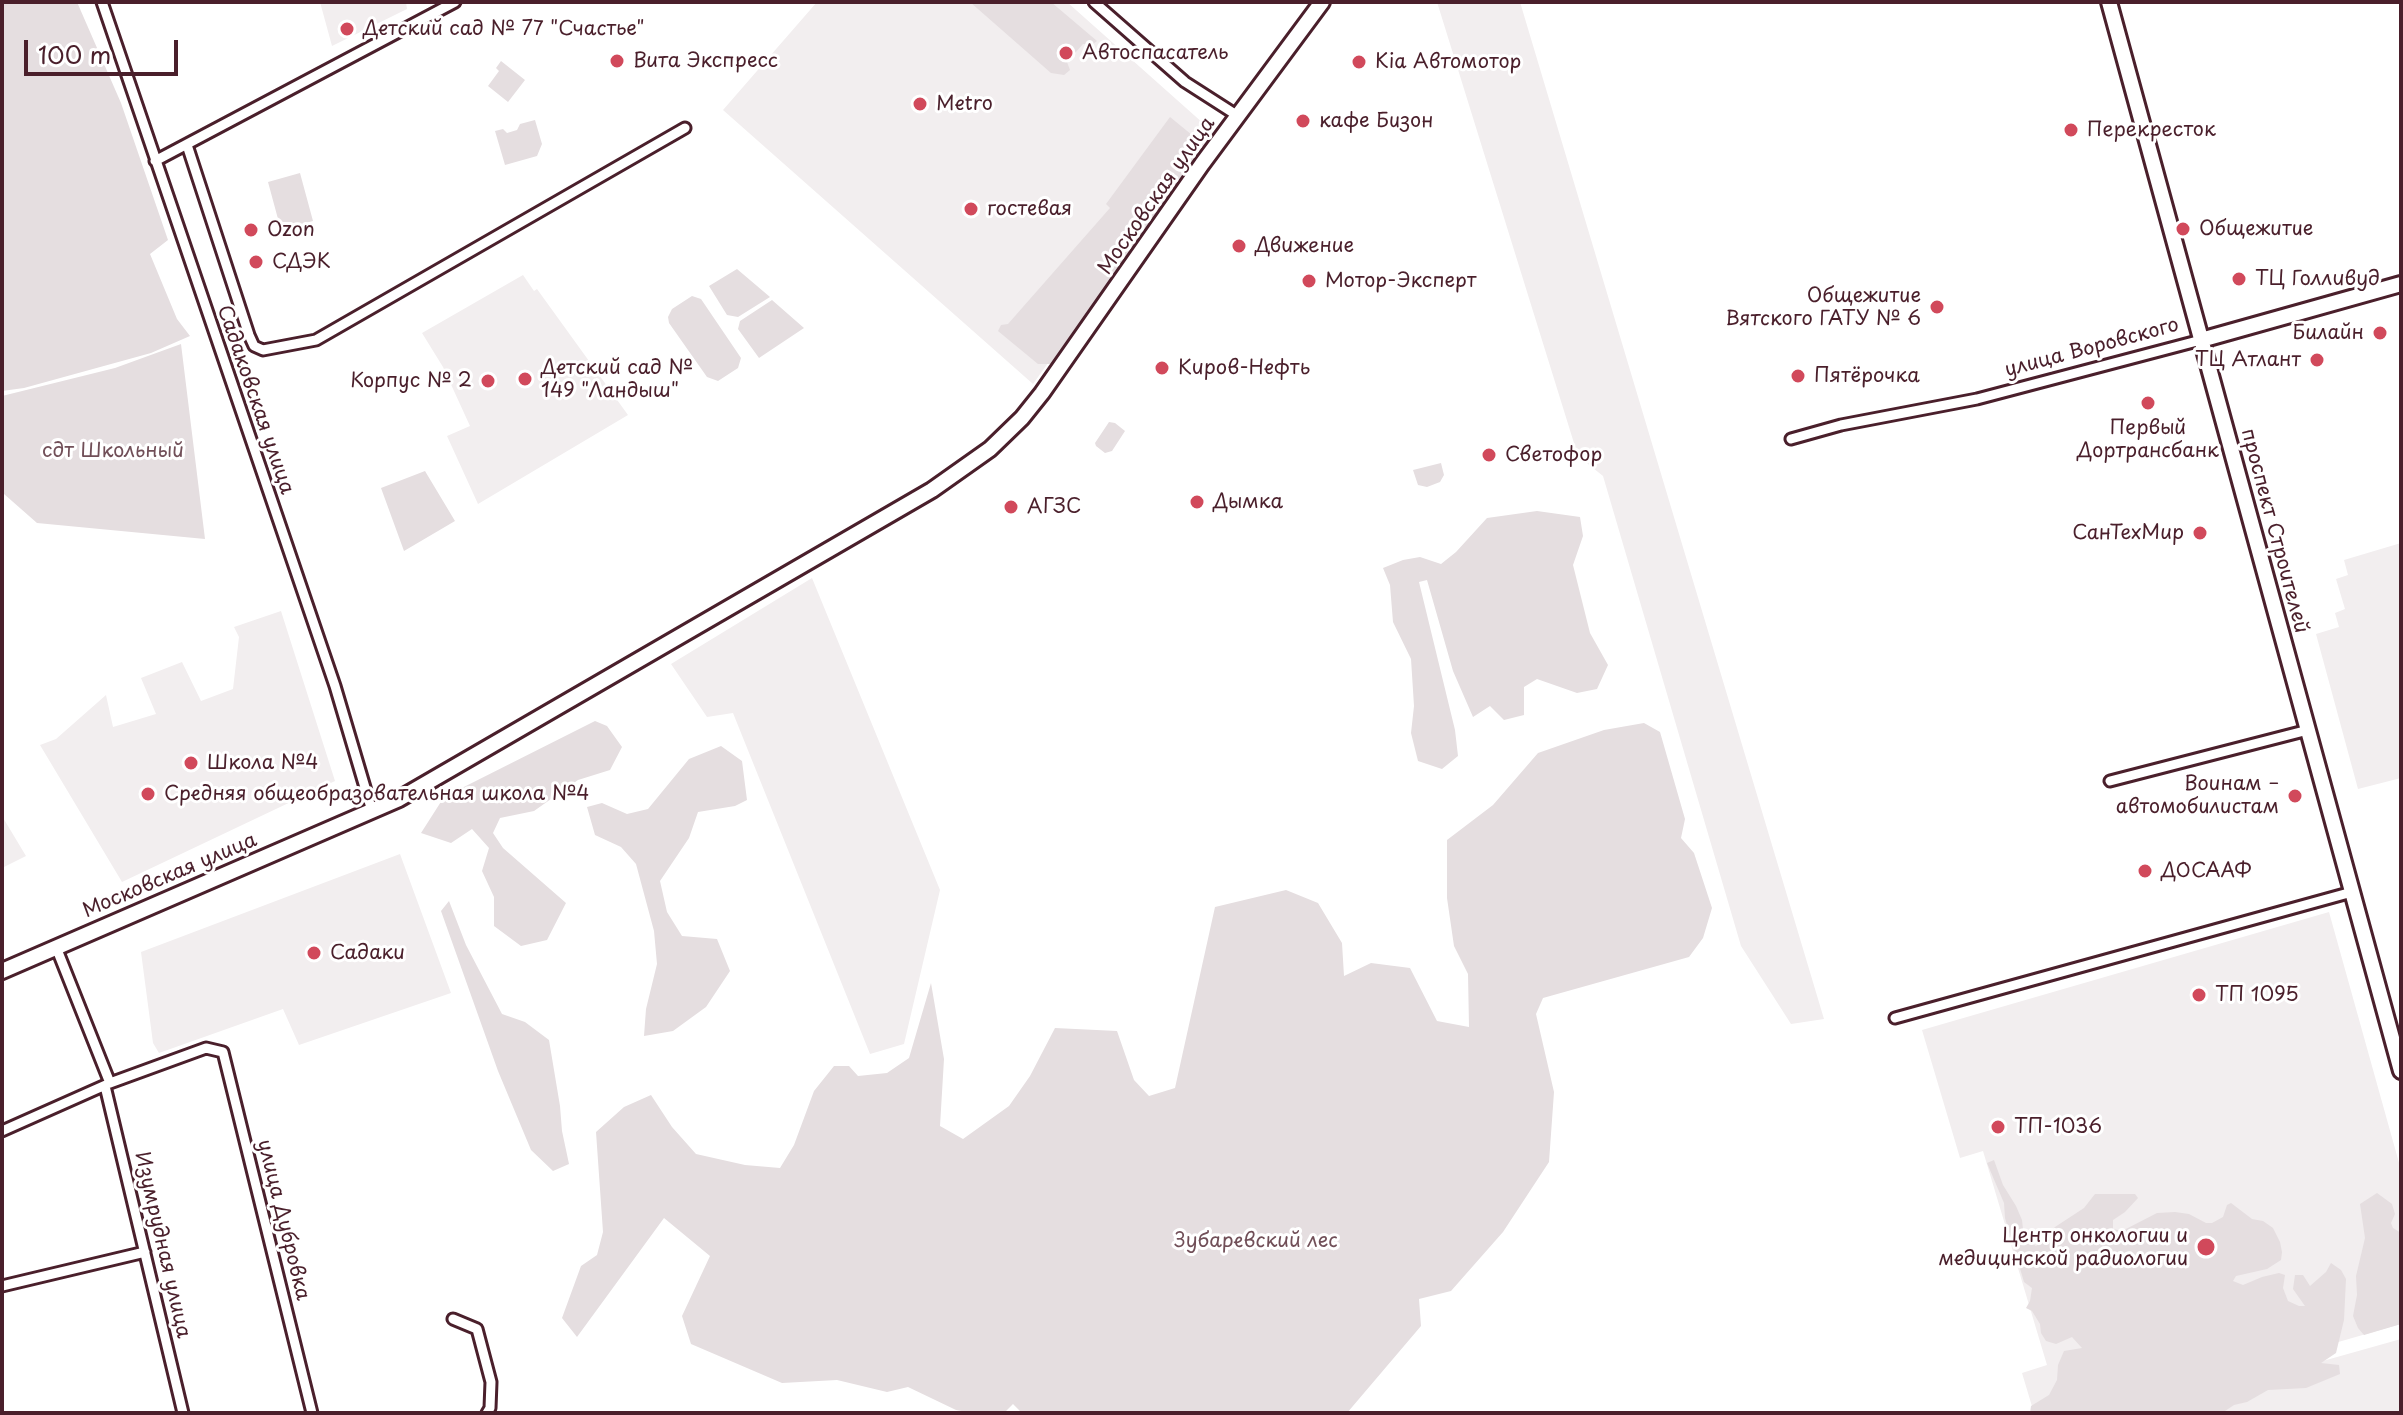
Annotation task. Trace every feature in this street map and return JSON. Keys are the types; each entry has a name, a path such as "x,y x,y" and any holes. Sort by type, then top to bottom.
{"main road":[{"name":"Московская улица","path":"2,971 399,799 932,490 990,449 1026,414 1071,354 1322,2"},
{"name":"проспект Строителей","path":"2109,2 2401,1071"},
{"name":"улица Воровского","path":"2201,340 2401,284"}],"street":[{"name":"Садаковская улица","path":"102,2 327,661 372,811"},
{"path":"155,161 455,2"},
{"path":"1094,2 1185,82 1238,116"},
{"path":"187,145 252,343 263,350 316,340 685,128"},
{"name":"улица Воровского","path":"1791,439 1841,425 1977,399 2201,340"},
{"path":"2110,781 2308,730"},
{"path":"1895,1018 2352,892"},
{"name":"Изумрудная улица","path":"56,947 108,1084 183,1413"},
{"name":"улица Дубровка","path":"108,1084 206,1048 223,1052 312,1413"},
{"path":"2,1131 108,1084"},
{"path":"2,1286 145,1252"},
{"path":"453,1319 477,1329 491,1382 487,1413"}],"shaded area":[{"name":"Детский сад № 77 \"Счастье\"","path":"320,2 406,2 407,9 332,46"},
{"path":"817,2 1067,2 1213,132 1033,384 723,110"},
{"path":"1437,2 1520,2 1824,1019 1791,1024 1741,946 1603,476 1578,456"},
{"name":"Детский сад № 149 \"Ландыш\"","path":"523,275 534,291 537,289 628,415 478,504 447,436 470,426 443,367 422,333"},
{"path":"2401,543 2401,778 2358,789 2316,634 2339,627 2335,613 2345,609 2336,579 2348,575 2344,560"},
{"path":"812,578 940,890 904,1044 870,1054 733,713 707,717 671,664"},
{"name":"Школа №4","path":"281,611 335,781 122,882 40,745 56,739 106,695 113,727 156,714 141,678 182,662 201,701 233,689 239,637 234,627"},
{"path":"2,816 26,856 2,868"},
{"path":"400,854 451,993 299,1045 283,1009 159,1053 153,1043 141,952"},
{"name":"Центр онкологии и медицинской радиологии","path":"2329,912 2401,1170 2401,1324 2091,1413 2034,1413 2022,1373 2047,1365 1983,1151 1960,1158 1922,1030"},
{"path":"2401,1339 2401,1413 2138,1413"}],"green space":[{"path":"2,2 77,2 121,103 168,240 150,254 177,319 190,336 151,353 24,388 2,391"},
{"path":"970,2 1051,2 1097,41 1083,44 1067,62 1070,70 1064,75 1051,73"},
{"path":"501,61 525,80 508,102 488,86 499,71 496,68"},
{"path":"1170,117 1203,144 1053,364 1038,364 998,331 1001,325 1008,324 1110,208 1106,204"},
{"path":"535,120 542,144 537,156 505,165 495,131 503,129 507,133 517,130 520,124"},
{"path":"300,173 313,221 281,230 268,182"},
{"path":"737,269 770,297 738,317 727,315 709,286"},
{"path":"692,296 701,299 741,358 738,368 718,381 707,377 669,323 672,309"},
{"path":"772,300 804,328 759,358 738,329 740,321"},
{"name":"сдт Школьный","path":"181,344 205,539 37,523 4,494 2,396 115,368"},
{"path":"1109,422 1125,431 1112,451 1105,453 1095,443"},
{"path":"1441,463 1444,475 1440,482 1427,487 1418,485 1413,470"},
{"path":"425,471 455,521 404,551 381,488"},
{"path":"1537,511 1580,517 1583,536 1573,565 1590,633 1608,665 1597,689 1577,693 1537,679 1524,687 1524,715 1504,720 1490,706 1473,717 1453,671 1427,580 1419,582 1455,730 1458,756 1442,769 1418,761 1411,733 1414,706 1411,659 1393,622 1390,585 1383,568 1420,557 1441,564 1487,518"},
{"path":"595,721 607,726 622,747 610,770 578,780 534,811 500,818 493,833 503,848 566,903 547,940 521,946 494,926 494,897 482,871 489,848 472,829 451,843 421,833 444,797"},
{"name":"Зубаревский лес","path":"1644,723 1660,732 1685,819 1681,838 1694,853 1712,908 1703,938 1689,957 1543,998 1536,1014 1554,1092 1549,1162 1503,1232 1451,1291 1419,1299 1421,1326 1347,1413 1022,1413 1013,1404 1004,1413 973,1413 956,1410 908,1387 887,1392 837,1380 782,1383 691,1344 682,1316 710,1256 664,1218 577,1337 562,1318 581,1266 597,1255 603,1232 596,1132 624,1107 651,1095 672,1127 696,1154 745,1165 780,1168 794,1145 814,1091 834,1066 849,1066 858,1076 887,1073 909,1058 931,983 944,1059 940,1126 963,1139 1009,1106 1030,1076 1055,1028 1117,1031 1134,1080 1149,1096 1175,1088 1215,907 1286,890 1318,903 1342,943 1344,976 1371,963 1410,968 1437,1021 1469,1027 1468,974 1454,946 1447,898 1447,840 1493,805 1538,753 1604,730"},
{"path":"721,746 742,761 747,800 735,806 698,812 689,838 660,881 667,912 682,936 717,939 730,971 706,1007 673,1031 644,1036 646,1009 657,964 654,931 636,864 621,847 595,835 587,807 602,803 627,814 648,809 689,759"},
{"path":"449,901 466,945 502,1014 525,1022 549,1040 569,1164 553,1171 531,1150 498,1071 441,911"},
{"path":"1994,1160 2003,1185 2022,1220 2024,1238 2036,1246 2055,1227 2084,1208 2095,1194 2135,1194 2138,1198 2113,1220 2113,1229 2122,1231 2157,1213 2189,1214 2212,1223 2223,1217 2227,1205 2231,1203 2252,1219 2263,1221 2273,1228 2280,1242 2281,1260 2267,1269 2236,1276 2233,1281 2243,1285 2262,1277 2279,1273 2285,1275 2283,1288 2288,1301 2299,1306 2305,1306 2293,1289 2295,1275 2303,1275 2310,1286 2331,1263 2341,1270 2346,1279 2344,1320 2336,1353 2321,1363 2339,1365 2340,1374 2306,1388 2268,1390 2222,1413 2030,1413 2031,1406 2049,1395 2057,1380 2058,1365 2064,1351 2082,1348 2072,1337 2056,1344 2046,1341 2040,1324 2032,1311 2026,1308 2032,1288 2024,1282 2005,1218 2004,1203 1987,1163"},
{"path":"2377,1193 2392,1204 2395,1214 2391,1223 2401,1233 2401,1324 2364,1335 2353,1316 2357,1295 2356,1276 2365,1238 2360,1204"}],"place":[{"name":"Детский сад № 77 \"Счастье\"","path":"347,29"},
{"name":"Автоспасатель","path":"1066,53"},
{"name":"Вита Экспресс","path":"617,61"},
{"name":"Kia Автомотор","path":"1359,62"},
{"name":"Metro","path":"920,104"},
{"name":"кафе Бизон","path":"1303,121"},
{"name":"Перекресток","path":"2071,130"},
{"name":"гостевая","path":"971,209"},
{"name":"Общежитие","path":"2183,229"},
{"name":"Ozon","path":"251,230"},
{"name":"Движение","path":"1239,246"},
{"name":"СДЭК","path":"256,262"},
{"name":"ТЦ Голливуд","path":"2239,279"},
{"name":"Мотор-Эксперт","path":"1309,281"},
{"name":"Общежитие Вятского ГАТУ № 6","path":"1937,307"},
{"name":"Билайн","path":"2380,333"},
{"name":"ТЦ Атлант","path":"2317,360"},
{"name":"Киров-Нефть","path":"1162,368"},
{"name":"Пятёрочка","path":"1798,376"},
{"name":"Детский сад № 149 \"Ландыш\"","path":"525,379"},
{"name":"Корпус № 2","path":"488,381"},
{"name":"Первый Дортрансбанк","path":"2148,403"},
{"name":"Светофор","path":"1489,455"},
{"name":"Дымка","path":"1197,502"},
{"name":"АГЗС","path":"1011,507"},
{"name":"СанТехМир","path":"2200,533"},
{"name":"Школа №4","path":"191,763"},
{"name":"Средняя общеобразовательная школа №4","path":"148,794"},
{"name":"Воинам – автомобилистам","path":"2295,796"},
{"name":"ДОСААФ","path":"2145,871"},
{"name":"Садаки","path":"314,953"},
{"name":"ТП 1095","path":"2199,995"},
{"name":"ТП-1036","path":"1998,1127"},
{"name":"Центр онкологии и медицинской радиологии","path":"2206,1247"}]}
